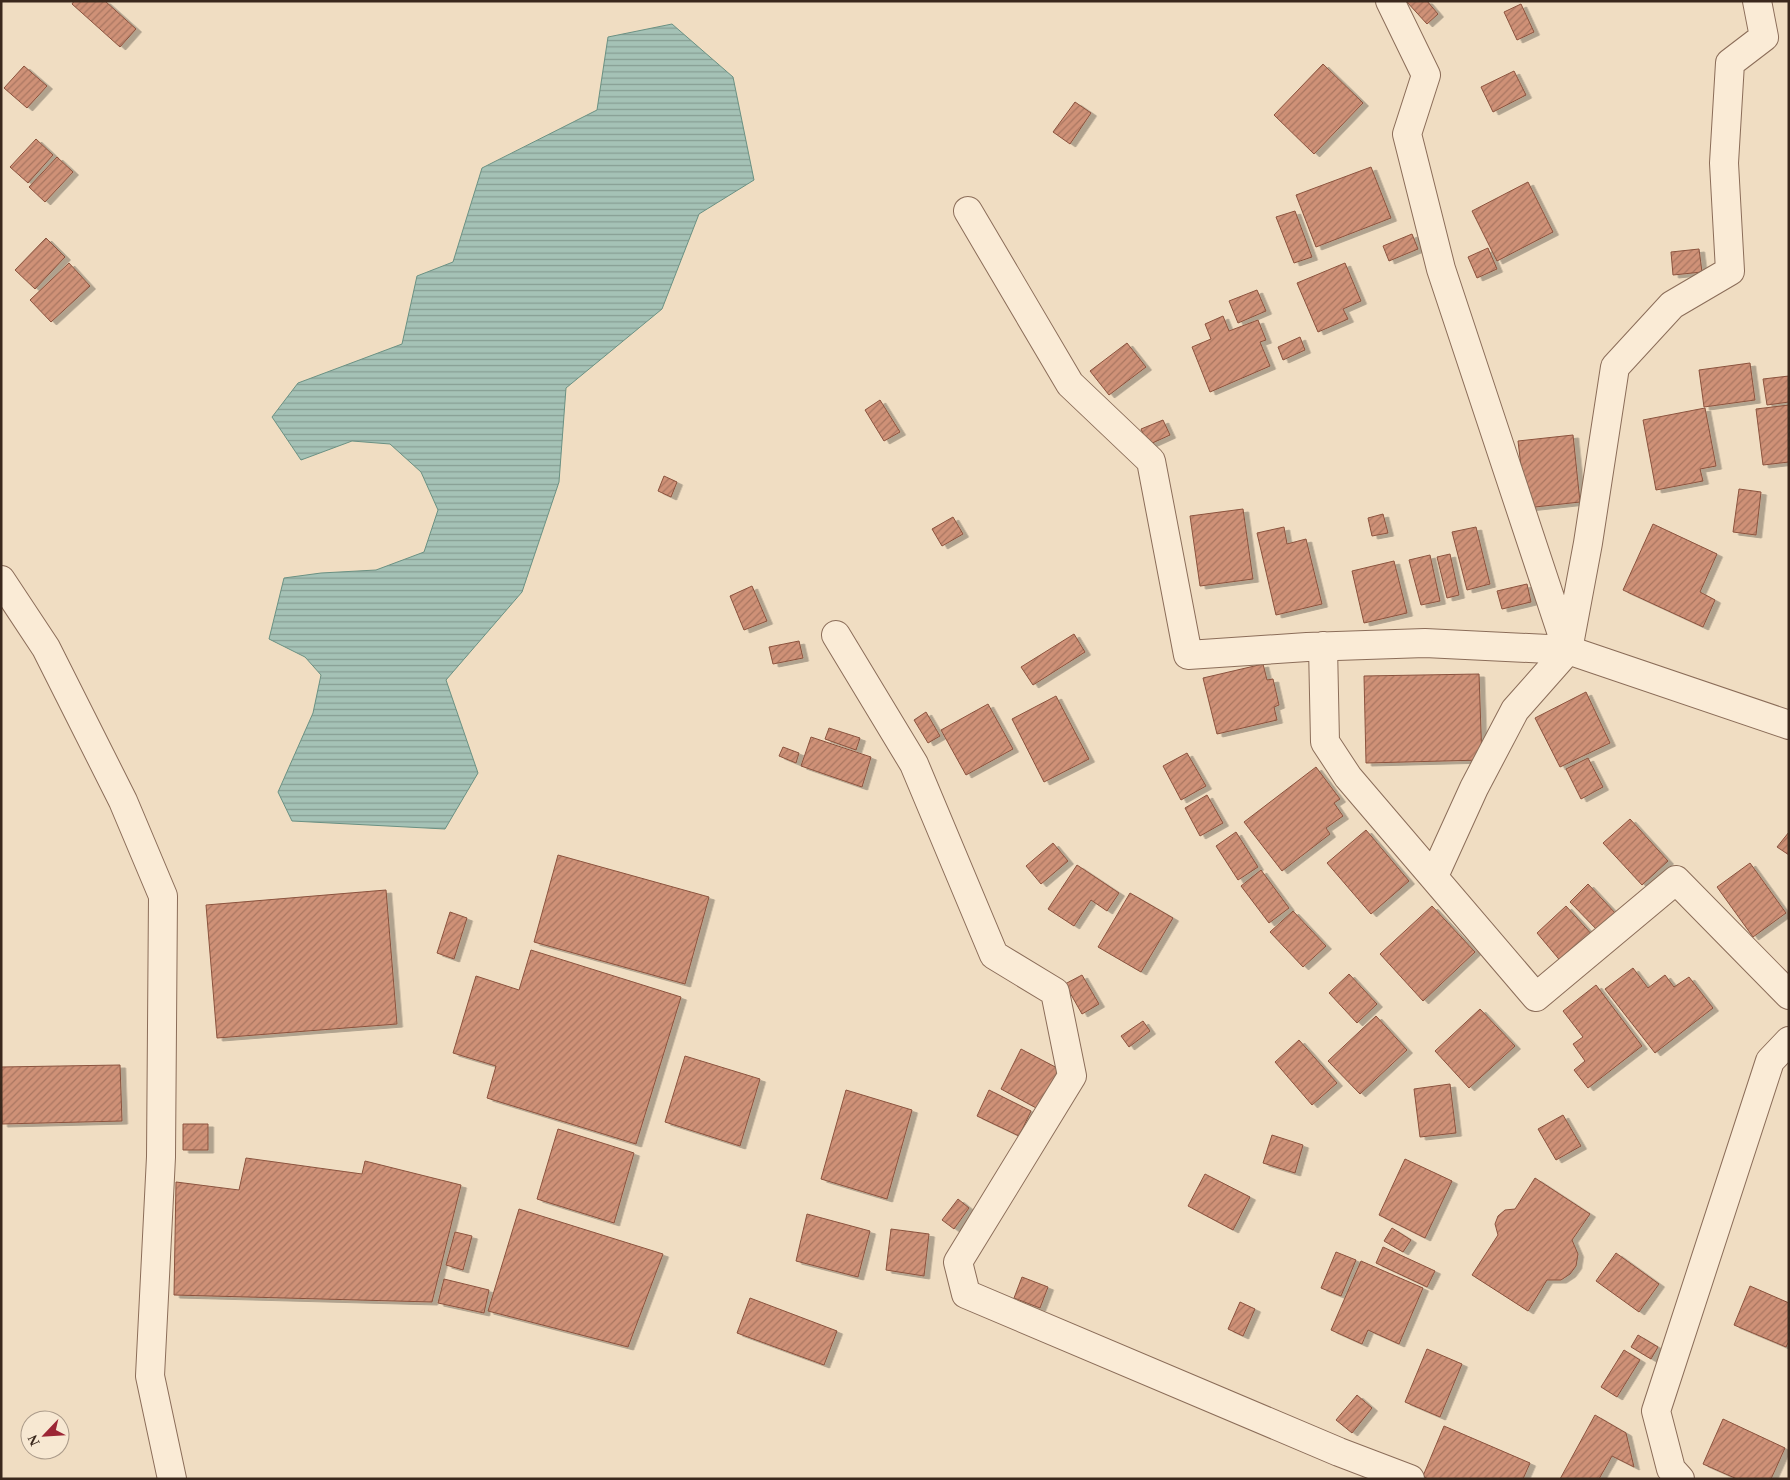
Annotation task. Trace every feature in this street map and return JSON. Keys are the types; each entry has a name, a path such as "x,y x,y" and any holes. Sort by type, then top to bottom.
{"street":[{"path":"1390,1 1426,75 1407,134 1441,269 1568,650"},
{"path":"1434,876 1474,788 1515,710 1568,650 1588,543 1616,367 1672,304 1730,271 1724,162 1730,63 1764,37 1757,1"},
{"path":"968,211 1070,384 1151,461 1188,654 1323,646 1425,643 1568,650 1789,725"},
{"path":"1,580 46,648 123,801 163,896 161,1157 150,1376 172,1479"},
{"path":"836,635 914,764 994,955 1055,992 1072,1076 958,1262 966,1294 1339,1452 1410,1479"},
{"path":"1323,646 1325,742 1348,777 1536,996 1676,880 1789,996"},
{"path":"1680,1479 1671,1469 1656,1411 1770,1062 1789,1041"}],"shaded area":[{"path":"672,24 733,77 754,180 699,214 662,309 566,388 559,482 522,592 446,680 478,773 445,829 292,821 278,792 313,713 321,675 305,657 269,639 284,578 321,573 376,570 424,552 438,510 421,472 390,444 352,441 301,460 272,417 298,383 402,344 417,276 453,262 482,168 597,110 608,37"}],"building":[{"path":"74,1 105,1 136,29 120,47 72,4"},
{"path":"1406,1 1427,1 1438,14 1427,24"},
{"path":"1521,4 1534,32 1517,40 1504,12"},
{"path":"1323,64 1363,103 1314,154 1274,115"},
{"path":"24,66 47,86 27,108 4,88"},
{"path":"1514,71 1526,95 1493,112 1481,87"},
{"path":"1075,102 1091,113 1070,144 1053,132"},
{"path":"36,139 53,155 28,183 10,167"},
{"path":"57,157 73,172 45,202 29,187"},
{"path":"1371,167 1391,218 1316,247 1296,195"},
{"path":"1528,182 1553,232 1497,261 1472,211"},
{"path":"1295,211 1312,257 1294,263 1276,217"},
{"path":"1412,234 1418,249 1389,261 1383,246"},
{"path":"46,238 65,257 35,289 15,270"},
{"path":"1488,248 1497,269 1477,278 1468,257"},
{"path":"1699,249 1702,272 1673,275 1671,252"},
{"path":"69,263 90,286 51,322 30,300"},
{"path":"1345,263 1361,301 1343,309 1348,319 1318,332 1297,283"},
{"path":"1257,290 1266,311 1238,323 1229,301"},
{"path":"1223,316 1229,331 1258,320 1266,340 1260,342 1270,366 1210,392 1192,347 1211,339 1205,324"},
{"path":"1300,337 1305,350 1283,360 1278,347"},
{"path":"1127,343 1146,367 1109,395 1090,371"},
{"path":"1750,363 1755,400 1704,407 1699,370"},
{"path":"1789,376 1789,402 1767,405 1763,379"},
{"path":"880,400 900,432 884,441 865,410"},
{"path":"1789,405 1789,462 1763,465 1756,409"},
{"path":"1705,408 1716,466 1700,469 1703,481 1656,490 1643,420"},
{"path":"1163,420 1170,435 1148,445 1141,429"},
{"path":"1573,435 1580,502 1526,508 1518,441"},
{"path":"664,476 677,482 671,497 658,491"},
{"path":"1739,489 1761,492 1756,535 1733,532"},
{"path":"1243,509 1253,579 1200,586 1190,516"},
{"path":"1383,514 1388,533 1372,536 1368,518"},
{"path":"953,517 963,534 942,546 932,529"},
{"path":"1653,524 1717,554 1700,592 1715,600 1703,627 1623,590"},
{"path":"1284,527 1287,544 1306,539 1322,604 1276,615 1257,533"},
{"path":"1476,527 1490,584 1467,590 1452,532"},
{"path":"1450,554 1459,595 1447,598 1437,557"},
{"path":"1430,555 1440,601 1421,605 1409,560"},
{"path":"1394,561 1407,613 1364,623 1352,571"},
{"path":"1527,584 1531,602 1502,609 1497,591"},
{"path":"752,586 767,621 744,630 730,596"},
{"path":"1074,634 1085,652 1033,685 1021,667"},
{"path":"799,641 803,658 773,664 769,647"},
{"path":"1263,664 1267,680 1273,679 1279,705 1274,707 1277,720 1217,734 1203,678"},
{"path":"1479,674 1482,760 1366,763 1364,676"},
{"path":"1586,692 1610,743 1560,767 1535,718"},
{"path":"1056,696 1089,759 1044,782 1012,719"},
{"path":"988,704 1013,749 966,775 941,730"},
{"path":"926,712 940,736 928,743 914,720"},
{"path":"829,728 860,738 856,750 825,739"},
{"path":"811,737 871,757 862,787 801,766"},
{"path":"783,747 799,753 796,763 779,756"},
{"path":"1187,753 1206,786 1181,800 1163,766"},
{"path":"1588,758 1603,787 1581,799 1566,769"},
{"path":"1316,767 1340,799 1334,803 1343,816 1326,828 1330,834 1282,871 1244,822"},
{"path":"1207,795 1223,823 1200,836 1185,808"},
{"path":"1630,819 1668,861 1642,885 1603,843"},
{"path":"1366,830 1409,881 1371,914 1327,863"},
{"path":"1236,832 1258,867 1238,880 1216,846"},
{"path":"1789,832 1789,855 1777,847"},
{"path":"1053,843 1068,861 1041,884 1026,866"},
{"path":"558,855 709,897 685,984 534,942"},
{"path":"1750,863 1786,913 1753,937 1717,887"},
{"path":"1077,865 1119,893 1107,911 1091,900 1074,926 1048,909"},
{"path":"1261,870 1289,908 1269,923 1241,886"},
{"path":"1588,884 1617,915 1599,932 1570,902"},
{"path":"386,890 397,1024 217,1038 206,905"},
{"path":"1130,893 1173,918 1141,972 1098,947"},
{"path":"1432,906 1475,952 1423,1001 1380,954"},
{"path":"1566,906 1594,937 1563,964 1537,933"},
{"path":"1293,911 1326,946 1303,967 1270,932"},
{"path":"450,912 467,918 454,959 437,953"},
{"path":"531,950 681,997 636,1144 487,1098 496,1066 453,1053 476,976 519,990"},
{"path":"1633,968 1648,988 1665,975 1674,987 1689,977 1713,1008 1655,1053 1605,989"},
{"path":"1349,974 1377,1004 1357,1023 1329,993"},
{"path":"1082,975 1099,1004 1082,1014 1065,984"},
{"path":"1596,985 1642,1046 1588,1088 1574,1070 1585,1061 1573,1044 1583,1037 1563,1011"},
{"path":"1480,1009 1515,1046 1469,1088 1435,1051"},
{"path":"1376,1016 1407,1050 1360,1094 1328,1061"},
{"path":"1143,1021 1150,1031 1129,1047 1121,1036"},
{"path":"1299,1040 1337,1083 1312,1105 1275,1062"},
{"path":"1021,1049 1061,1070 1040,1110 1001,1089"},
{"path":"685,1056 760,1079 740,1146 665,1122"},
{"path":"120,1065 122,1121 2,1124 1,1067"},
{"path":"1450,1084 1456,1133 1420,1137 1414,1089"},
{"path":"846,1090 912,1110 887,1199 821,1179"},
{"path":"989,1090 1031,1111 1019,1136 977,1116"},
{"path":"1563,1115 1581,1146 1556,1160 1538,1129"},
{"path":"183,1124 208,1124 208,1150 183,1150"},
{"path":"558,1129 634,1153 614,1223 537,1199"},
{"path":"1272,1135 1303,1145 1295,1173 1263,1163"},
{"path":"246,1158 362,1174 365,1161 461,1185 432,1302 174,1295 176,1182 239,1190"},
{"path":"1405,1159 1452,1181 1425,1238 1379,1215"},
{"path":"1205,1174 1250,1197 1233,1230 1188,1206"},
{"path":"1535,1178 1590,1214 1572,1240 1578,1254 1576,1266 1570,1274 1561,1280 1547,1280 1528,1311 1472,1275 1498,1235 1495,1224 1498,1216 1505,1210 1515,1209"},
{"path":"958,1199 969,1208 954,1229 942,1220"},
{"path":"519,1209 663,1254 628,1347 488,1311"},
{"path":"807,1214 870,1231 858,1277 796,1261"},
{"path":"1392,1228 1411,1240 1403,1252 1384,1241"},
{"path":"891,1229 929,1234 924,1276 886,1270"},
{"path":"455,1232 472,1236 463,1270 446,1265"},
{"path":"1383,1247 1435,1271 1427,1287 1376,1263"},
{"path":"1336,1252 1356,1260 1341,1296 1321,1288"},
{"path":"1616,1253 1659,1284 1639,1312 1596,1281"},
{"path":"1361,1261 1423,1288 1399,1344 1368,1330 1362,1344 1331,1330"},
{"path":"1022,1277 1048,1287 1040,1308 1014,1298"},
{"path":"444,1279 489,1290 484,1313 438,1303"},
{"path":"1750,1286 1789,1303 1789,1341 1786,1347 1734,1325"},
{"path":"750,1298 837,1331 824,1365 737,1333"},
{"path":"1240,1302 1255,1309 1243,1336 1228,1329"},
{"path":"1638,1335 1658,1347 1651,1359 1631,1347"},
{"path":"1427,1349 1462,1364 1440,1417 1405,1402"},
{"path":"1624,1350 1640,1360 1617,1397 1601,1387"},
{"path":"1357,1395 1372,1408 1352,1433 1336,1420"},
{"path":"1595,1415 1626,1433 1634,1467 1612,1456 1599,1479 1560,1479"},
{"path":"1723,1419 1785,1448 1771,1479 1737,1479 1703,1464"},
{"path":"1444,1426 1530,1463 1523,1479 1428,1479 1423,1476"}]}
